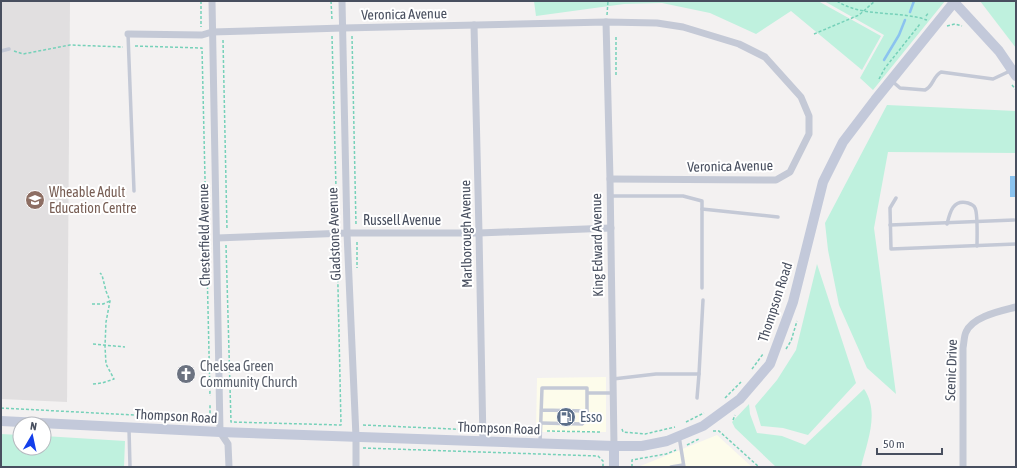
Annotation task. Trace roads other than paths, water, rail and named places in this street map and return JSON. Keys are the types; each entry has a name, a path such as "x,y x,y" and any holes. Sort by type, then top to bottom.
{"street":[{"name":"Chesterfield Avenue","path":"212,1 220,432 228,444 229,467"},
{"name":"Gladstone Avenue","path":"342,1 347,233 356,467"},
{"name":"Thompson Road","path":"1,421 220,432 614,446 642,446 667,441 703,426 740,399 770,364 793,302 823,182 843,142 891,80 939,27 955,1"},
{"path":"955,1 999,51 1011,73"},
{"name":"Veronica Avenue","path":"128,34 202,35 212,32 343,28 606,22 657,23 683,27 739,44 765,57 801,96 809,116 809,134 790,172 776,180 610,179"},
{"name":"King Edward Avenue","path":"606,22 611,228 614,467"},
{"name":"Marlborough Avenue","path":"474,25 483,442"},
{"name":"Russell Avenue","path":"217,238 347,233 479,233 611,228"},
{"name":"Scenic Drive","path":"963,467 963,348 966,332 976,321 993,313 1016,307"}],"lane":[{"path":"128,34 134,191"},
{"path":"1,51 9,49"},
{"path":"891,80 900,88 925,90 929,88 941,72 993,80 1011,73"},
{"path":"610,196 683,196 702,201 702,288"},
{"path":"896,198 890,208 891,249 1016,244"},
{"path":"947,224 952,206 965,202 972,204 976,209 978,246"},
{"path":"702,209 778,217"},
{"path":"890,225 947,224 1014,220"},
{"path":"697,398 703,300"},
{"path":"613,379 656,374 699,374"},
{"path":"540,444 542,388 587,388 587,419 583,424 558,422 541,423"},
{"path":"588,393 613,393"},
{"path":"541,410 565,412 587,411"},
{"path":"576,415 579,411"},
{"path":"129,428 130,467"},
{"path":"671,467 683,466 679,436"}],"water":[{"path":"1010,176 1016,176 1016,197 1010,197"}],"waterway":[{"path":"910,12 914,1"},
{"path":"884,60 899,35 905,20"}],"place":[{"name":"Wheable Adult Education Centre","path":"35,200"},
{"name":"Chelsea Green Community Church","path":"186,374"},
{"name":"Esso","path":"566,417"}]}
